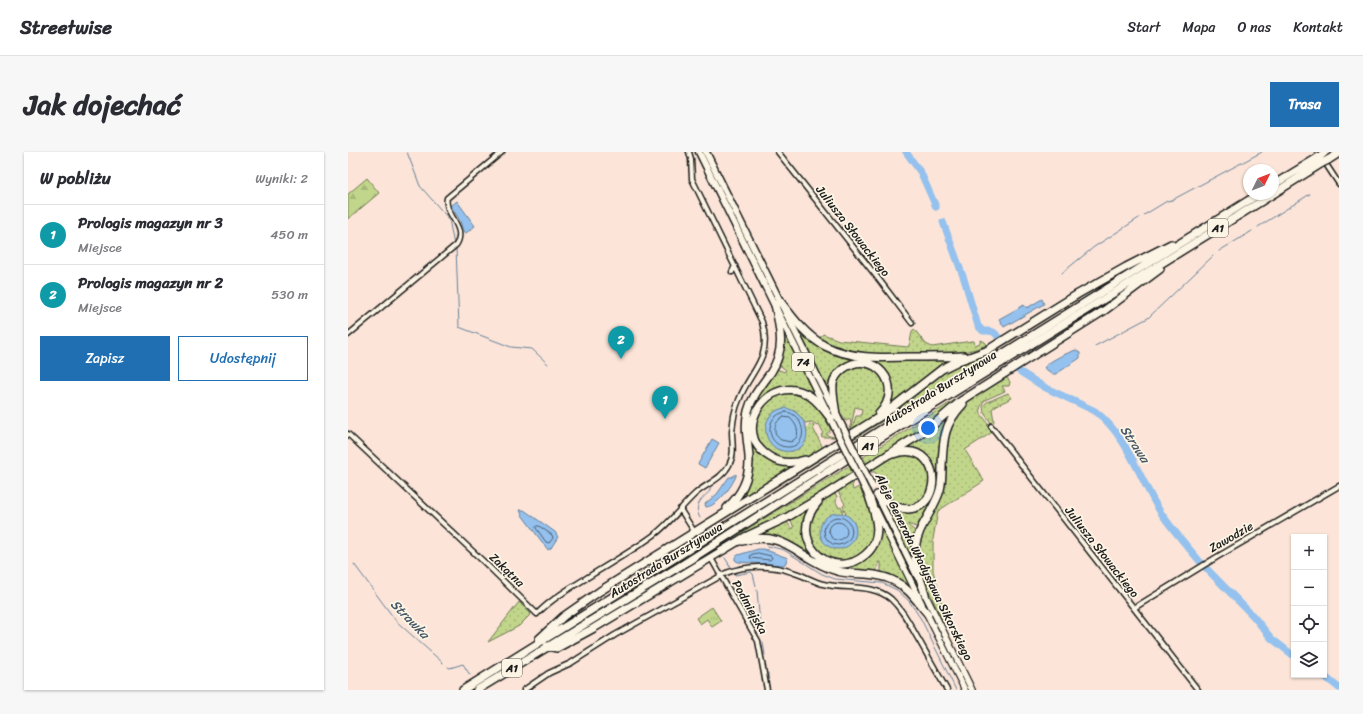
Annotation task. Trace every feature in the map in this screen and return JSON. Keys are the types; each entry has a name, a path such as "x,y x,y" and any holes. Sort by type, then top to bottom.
{"highway":[{"name":"Autostrada Bursztynowa","path":"1279,182 1323,156 1339,153"},
{"name":"Autostrada Bursztynowa","path":"1279,189 1323,156"},
{"name":"Autostrada Bursztynowa","path":"463,690 1249,200"},
{"name":"Autostrada Bursztynowa","path":"477,690 685,562 884,436 1263,200"},
{"path":"532,647 549,629 579,605 898,404 942,369 958,361 986,351 1126,267 1213,223"},
{"path":"547,646 557,648 594,628 745,536 786,518 826,494 927,430 955,406 976,392 1105,310 1189,246"},
{"path":"777,303 815,339 825,346 850,355 863,357 903,358 976,355"},
{"path":"714,519 732,503 742,490 746,481 749,463 746,424 748,412 753,398 772,370 780,350 781,332 777,303"},
{"path":"834,417 834,382 838,375 848,366 857,363 866,363 874,366 884,374 890,388 886,405 870,421"},
{"path":"821,452 807,459 794,463 783,462 770,457 760,448 755,439 753,429 755,413 760,405 771,395 779,391 789,389 801,391 810,396 834,417"},
{"path":"925,594 916,562 917,540 936,501 940,489 943,442 947,425 959,408 976,392"},
{"path":"874,497 896,507 903,509 912,508 919,506 926,500 931,493 934,483 930,467 925,460 918,455 908,452 898,453 883,458"},
{"path":"826,494 810,513 806,525 806,534 812,547 819,556 825,561 839,564 853,563 874,546 877,537 874,497"},
{"path":"728,546 757,538 776,540 789,545 826,567 839,571 876,575 888,578 905,588 928,614"}],"main road":[{"name":"Aleje Generała Władysława Sikorskiego","path":"699,152 834,417 860,478 874,497 925,594 972,690"},
{"name":"Aleje Generała Władysława Sikorskiego","path":"706,152 777,303"},
{"name":"Aleje Generała Władysława Sikorskiego","path":"841,432 872,486 874,497 965,690"}],"street":[{"path":"348,335 455,246 459,238 457,226 446,205 447,198 502,152"},
{"path":"689,152 691,159 692,179 762,322 765,335 765,350 761,361 743,389 736,406 733,422 732,456 730,465 724,472 695,493 680,509 692,528"},
{"name":"Juliusza Słowackiego","path":"778,152 912,323"},
{"path":"1323,156 1339,184"},
{"path":"732,272 734,266"},
{"name":"Juliusza Słowackiego","path":"991,426 1198,690"},
{"name":"Zakątna","path":"348,434 537,614 546,604 654,534 669,522 680,509"},
{"name":"Zawodzie","path":"1134,608 1217,557 1339,486"},
{"name":"Podmiejska","path":"712,560 758,641 767,690"},
{"path":"524,690 549,673 571,664 615,635 733,570 758,567 793,572 824,584 864,588 884,595 895,603 904,615 947,690"}],"green space":[{"path":"367,178 379,193 348,219 348,194"},
{"path":"1120,273 854,439 853,436 942,371 980,355"},
{"path":"793,322 832,351 947,359 949,363 889,407 892,394 878,365 842,367 831,398"},
{"path":"1072,327 923,430 867,465 863,457"},
{"path":"784,329 818,400 805,391 791,387 784,387 770,392 758,402 753,415 758,449 760,453 774,462 798,465 736,503 744,490 748,419 755,400 776,369 785,372 786,370 778,364"},
{"path":"914,329 926,344 932,347 972,341 974,341 975,345 980,343 981,340 987,345 977,349 947,354 871,354 843,350 819,339 823,334 839,340 908,347 912,331"},
{"path":"854,366 873,370 880,375 886,389 886,397 883,406 877,414 850,431 856,416 861,416 862,409 855,407 851,427 849,428 851,424 850,419 846,421 837,405 836,385 841,374"},
{"path":"1006,376 1010,382 1009,386 1002,386 1005,391 985,400 980,408 981,414 994,431 965,450 984,481 938,511 933,539 933,571 947,620 943,622 922,576 918,557 920,536 935,507 944,446 950,446 944,445 946,436 962,406 976,395"},
{"path":"792,392 810,398 821,411 830,428 830,431 826,434 834,437 821,436 823,432 819,424 817,425 812,422 805,423 795,411 776,411 769,417 777,449 793,451 807,432 806,428 810,424 814,426 813,428 823,448 812,455 796,461 783,460 768,451 762,445 756,429 756,421 759,412 763,407 772,398 780,394"},
{"path":"1008,393 1012,398 992,409 994,421 992,424 984,413 983,406 987,402"},
{"path":"953,410 944,428 941,440 939,453 939,478 935,495 919,526 916,527 908,524 916,532 915,567 883,502 899,511 914,510 926,503 934,492 936,478 933,465 923,454 904,448"},
{"path":"838,445 839,448 703,532 701,529"},
{"path":"908,454 917,457 925,464 930,473 929,490 922,501 914,505 901,506 885,497 874,478 878,476 875,472 871,472 870,470 891,457"},
{"path":"843,456 845,458 473,690 467,690"},
{"path":"849,466 853,475 786,516 715,551 713,550"},
{"path":"855,479 852,486 853,490 859,487 873,518 874,534 872,542 861,555 844,561 831,560 826,558 818,550 811,539 810,524 812,516 821,503 834,493 837,496 836,502 839,508 841,507 843,510 842,514 830,515 823,522 850,544 855,536 855,526 853,521 846,515 843,506 845,504 838,490"},
{"path":"865,479 969,690 967,690 864,480"},
{"path":"811,505 805,517 803,536 812,553 843,567 849,567 863,561 870,554 879,522 917,598 889,575 881,572 881,562 879,562 876,572 830,567 793,546 749,537 786,521 792,529 794,528 790,518"},
{"path":"519,602 531,614 519,626 488,642"},
{"path":"712,607 721,621 712,627 707,619 700,624 696,618"}],"water":[{"path":"457,201 475,226 466,233 463,231 460,221 451,206"},
{"path":"1042,299 1044,304 1004,327 999,319 1024,305 1027,308"},
{"path":"1076,350 1080,353 1080,358 1056,374 1053,374 1044,368 1054,360"},
{"path":"785,408 792,410 799,415 806,428 807,436 805,442 800,448 792,451 782,451 774,447 769,441 766,433 766,425 769,417 775,411"},
{"path":"712,439 719,443 705,468 698,464"},
{"path":"736,474 734,480 724,495 711,506 706,507 705,504 717,494 729,477"},
{"path":"520,510 524,510 555,532 558,537 551,548 548,550 522,515"},
{"path":"838,513 851,518 856,531 851,544 838,549 825,544 820,531 825,518"},
{"path":"763,549 788,558 783,565 738,562 735,560 735,557 738,555"}],"waterway":[{"path":"407,152 420,186 449,219 454,245"},
{"name":"Strawa","path":"906,152 921,173 936,207"},
{"path":"1144,215 1167,201 1172,200 1262,152"},
{"path":"1258,227 1310,194"},
{"path":"1062,273 1094,247 1139,218"},
{"name":"Strawa","path":"943,222 964,279 978,326 983,331 994,332 998,337"},
{"path":"1219,251 1252,231"},
{"path":"456,248 459,327 511,347 532,349 548,364"},
{"path":"1095,346 1148,318 1213,256"},
{"name":"Strawa","path":"1019,371 1044,387 1095,411 1105,420 1130,454 1148,491 1160,511 1171,527 1202,564"},
{"path":"700,518 697,510 698,506 701,500 710,491 710,487"},
{"path":"767,550 768,546 784,550 822,574 835,579 882,583 897,590 909,601 921,619 956,690"},
{"path":"725,558 731,567"},
{"name":"Strawka","path":"354,564 396,621 443,663"},
{"name":"Strawa","path":"1205,567 1254,617 1271,638 1291,654"},
{"path":"734,573 735,575 751,572 753,574 756,586"},
{"path":"757,590 761,636"},
{"path":"763,642 765,655"},
{"name":"Strawka","path":"448,667 450,668 463,664 470,675"},
{"path":"768,673 768,680"},
{"name":"Strawa","path":"1327,678 1339,688"},
{"path":"769,685 770,690"}],"tunnel":[{"path":"694,532 711,558"}],"place":[{"name":"Prologis magazyn nr 2","path":"621,359"},
{"name":"Prologis magazyn nr 3","path":"665,419"}]}
